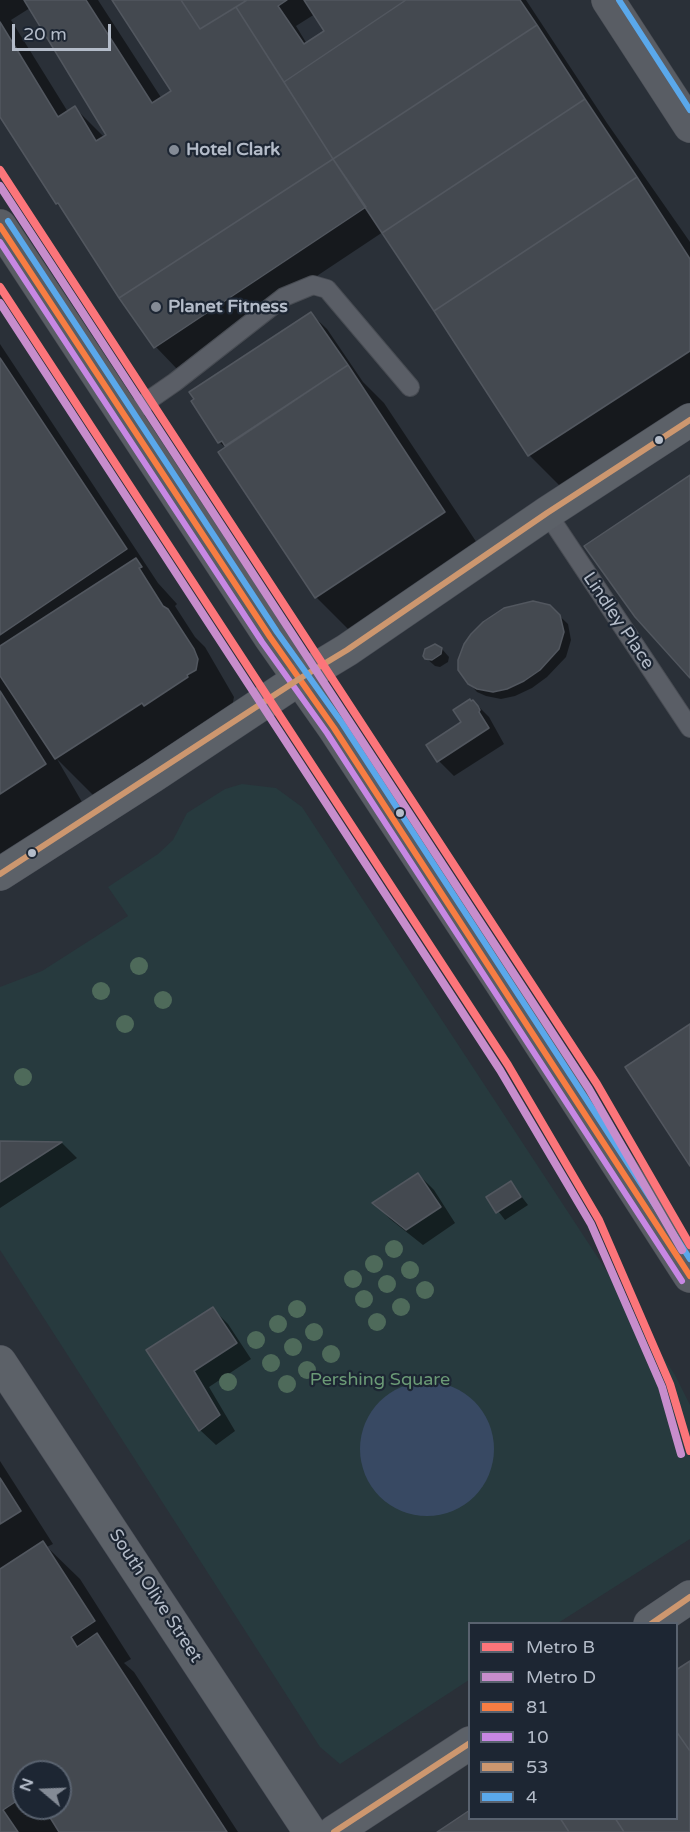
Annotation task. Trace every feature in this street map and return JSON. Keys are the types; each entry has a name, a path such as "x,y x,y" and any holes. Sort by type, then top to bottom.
{"main road":[{"path":"608,0 690,126"},
{"path":"0,226 299,679 334,728 690,1276"},
{"path":"0,874 347,650 548,513 690,420"},
{"name":"South Olive Street","path":"0,1362 310,1832"},
{"path":"652,1622 690,1597"},
{"path":"334,1832 468,1744"}],"lane":[{"path":"126,416 175,382 284,297 313,285 327,289 410,387"},
{"name":"Lindley Place","path":"548,513 690,728"}],"green space":[{"name":"Pershing Square","path":"242,784 276,788 302,807 675,1375 690,1405 690,1539 560,1622 468,1622 468,1681 340,1764 320,1747 0,1250 0,987 42,971 128,916 108,887 158,854 173,840 187,813 225,789"}],"water":[{"path":"427,1382 452,1388 474,1402 488,1424 494,1449 488,1474 474,1496 452,1510 427,1516 402,1510 380,1496 366,1474 360,1449 366,1424 380,1402 402,1388"}],"building":[{"name":"Hotel Clark","path":"24,0 86,0 152,103 171,91 112,0 181,0 200,29 236,7 333,159 119,298 0,117 0,22 58,117 75,106 96,141 106,135"},
{"path":"181,0 247,0 200,29"},
{"path":"247,0 287,0 278,6 304,44 324,31 304,0 406,0 284,82 236,7"},
{"path":"406,0 520,0 537,25 333,159 284,82"},
{"path":"537,25 585,99 382,233 333,159"},
{"path":"585,99 637,177 434,311 382,233"},
{"path":"333,159 366,207 154,348 119,298"},
{"path":"637,177 690,259 690,351 528,456 434,311"},
{"path":"311,312 348,365 225,446 222,441 218,443 191,401 194,399 189,392"},
{"path":"0,358 127,549 0,635"},
{"path":"348,365 445,512 315,598 218,452"},
{"path":"690,475 690,678 635,617 584,546"},
{"path":"136,558 142,567 139,568 163,606 168,609 194,649 198,659 196,670 144,706 142,703 55,759 0,676 0,646"},
{"path":"533,601 550,605 560,615 564,632 559,649 540,670 507,689 493,692 477,689 468,684 458,670 458,660 471,634 483,622 504,608"},
{"path":"435,644 442,648 441,654 432,660 425,659 423,656 425,649"},
{"path":"0,691 46,764 0,794"},
{"path":"470,699 478,706 489,728 437,762 426,745 461,722 453,710"},
{"path":"690,1024 690,1166 625,1067"},
{"path":"0,1141 62,1142 0,1182"},
{"path":"418,1173 441,1207 406,1230 372,1203"},
{"path":"511,1181 521,1197 496,1213 486,1197"},
{"path":"213,1307 237,1343 194,1371 220,1415 199,1431 146,1350"},
{"path":"0,1478 21,1511 0,1524"},
{"path":"43,1541 95,1621 71,1637 77,1647 97,1633 227,1832 59,1832 52,1820 72,1820 72,1760 12,1760 12,1804 3,1810 18,1832 0,1832 0,1569"},
{"path":"690,1661 690,1751 678,1734 678,1669"},
{"path":"678,1734 690,1751 690,1832 624,1832 616,1820 678,1820"},
{"path":"468,1811 468,1820 561,1820 569,1832 437,1832"},
{"path":"561,1820 616,1820 624,1832 569,1832"}],"metro line":[{"name":"B","path":"0,170 597,1084 690,1245"},
{"name":"D","path":"0,186 589,1089 682,1250"},
{"name":"B","path":"0,287 508,1065 599,1220 670,1384 690,1451"},
{"name":"D","path":"0,303 500,1070 591,1224 662,1387 681,1454"}],"transit line":[{"name":"4","path":"619,0 690,110"},
{"name":"4","path":"8,221 277,632 342,723 690,1259"},
{"name":"81","path":"0,226 270,637 334,728 690,1276"},
{"name":"10","path":"0,242 262,642 327,733 682,1281"},
{"name":"53","path":"0,874 347,650 547,513 690,420"},
{"name":"53","path":"654,1622 690,1597"},
{"name":"53","path":"334,1832 468,1744"}],"place":[{"name":"Hotel Clark","path":"174,150"},
{"name":"Planet Fitness","path":"156,307"}]}
